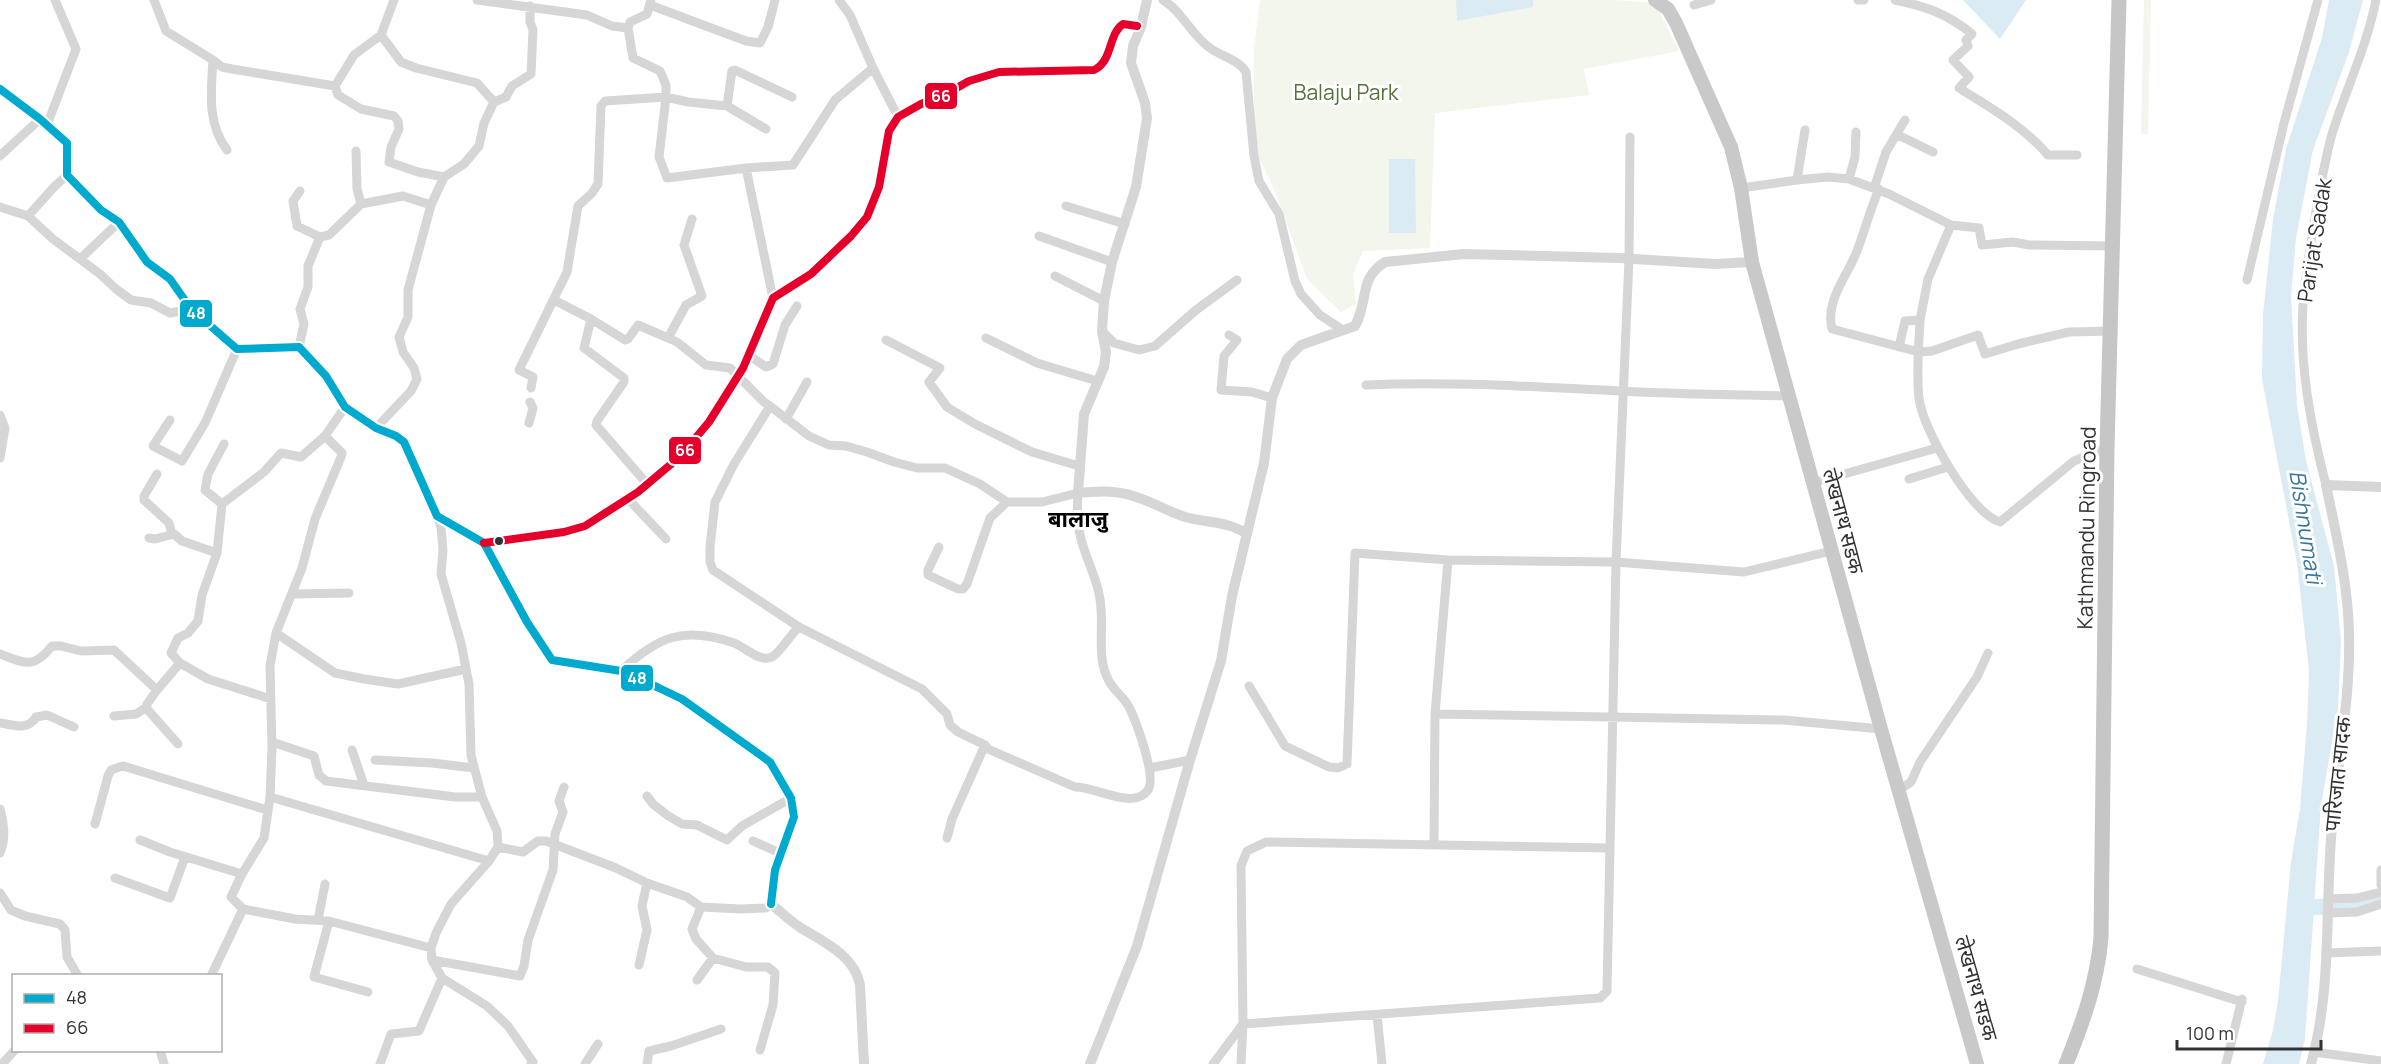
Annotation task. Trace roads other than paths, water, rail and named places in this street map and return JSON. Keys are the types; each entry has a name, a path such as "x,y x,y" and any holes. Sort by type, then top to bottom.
{"highway":[{"name":"Kathmandu Ringroad","path":"2066,1060 2095,983 2101,938 2107,448 2112,331 2119,0"}],"main road":[{"name":"लेखनाथ सडक","path":"1655,0 1668,9 1676,22 1731,147 1741,188 1752,262 1831,551 1977,1064"}],"street":[{"path":"0,156 43,122 76,49 55,0"},
{"path":"154,0 166,31 222,67 336,90 361,109 394,116 398,121 399,129 391,147 389,162 418,172 444,177"},
{"path":"336,90 354,55 381,35 394,0"},
{"path":"477,0 587,15 612,26 628,28"},
{"path":"775,0 768,27 760,43 746,41 650,2 646,14 630,22 628,28 633,58 660,71 666,85 659,157 667,178 746,168 794,165 835,100 873,68"},
{"path":"839,0 850,15 898,117"},
{"path":"770,406 734,464 715,502 710,562 713,570 800,627 922,689 947,714 950,725 958,732 985,744 988,749 1075,787 1086,786 1121,798 1136,798 1148,791 1150,768 1129,706 1115,691 1105,674 1101,606 1096,582 1081,540 1078,493 1084,414 1104,367 1106,352 1102,331 1104,301 1112,262 1136,187 1148,118 1131,63 1133,46 1141,27 1147,0"},
{"path":"1163,0 1172,5 1189,28 1210,48 1241,65 1246,72 1254,156 1259,180 1279,214 1295,281 1301,294 1320,315 1342,330"},
{"path":"1694,6 1711,0"},
{"path":"1858,0 1864,0"},
{"path":"1895,0 1932,9 1956,21 1972,34 1966,40 1968,46 1953,60 1969,76 1959,88 2015,123 2048,155 2077,155"},
{"path":"2247,280 2284,123 2318,0"},
{"name":"Parijat Sadak","path":"2326,485 2312,428 2306,388 2303,307 2318,199 2332,136 2370,28 2376,0"},
{"path":"376,428 411,391 417,379 414,368 403,352 399,337 408,317 408,290 431,205 444,177 464,164 478,146 484,123 494,102 506,97 512,86 531,74 533,30 530,22 530,6"},
{"path":"773,298 811,274 851,236 867,217 879,187 889,130 898,117 969,81 988,74 1094,70 1100,67 1109,55 1118,28 1124,24 1141,27"},
{"path":"381,35 401,62 416,68 477,82 494,102"},
{"path":"213,60 210,109 219,140 227,150"},
{"path":"727,106 732,71 735,70 792,97"},
{"path":"0,89 67,143 67,175 28,216"},
{"path":"531,388 533,378 519,370 567,272 578,206 598,184 601,106 605,101 666,97 727,106 766,129"},
{"path":"1905,120 1881,163 1877,188 1857,250 1836,292 1829,317 1832,329 1919,352 1932,351 1978,335 1985,354 2069,332 2112,331"},
{"path":"1797,180 1805,130"},
{"path":"1849,179 1855,157 1856,132"},
{"path":"1898,135 1933,152"},
{"path":"1213,1064 1243,1024 1600,998 1606,991 1616,562 1629,259 1630,137"},
{"path":"356,151 357,189 362,204"},
{"path":"484,543 564,532 585,526 614,510 648,485 690,445 709,422 750,356 773,298 746,168"},
{"path":"67,175 101,210 119,222 147,262 170,279 191,309 237,349 299,347 326,376 345,407 376,428 404,442 441,527 443,550 441,574 470,684 471,755 482,797 497,831 498,847 489,861 451,904 431,948 432,960 442,978 494,1013 508,1026 533,1062 531,1064"},
{"path":"1741,188 1828,177 1849,179 1877,188 1951,225 1979,228 1982,245 2013,242 2029,245 2112,246"},
{"path":"300,191 293,201 297,226 320,237 329,235 362,204 403,196 431,205"},
{"path":"1066,206 1125,224"},
{"path":"0,207 28,216 131,300 152,303 170,313 191,309"},
{"path":"668,338 686,305 702,296 684,245 692,219"},
{"path":"81,260 119,222"},
{"path":"1951,225 1928,279 1920,320 1919,352 1919,398 1937,448 1948,467 1982,511 2000,522 2074,461 2107,448"},
{"path":"1039,236 1112,262"},
{"path":"299,347 304,324 300,309 308,287 308,266 320,237"},
{"path":"1090,1064 1137,946 1221,661 1232,596 1264,463 1272,398 1287,359 1293,351 1301,345 1355,326 1362,315 1368,277 1375,268 1385,262 1464,254 1715,264 1752,262"},
{"path":"1055,276 1104,301"},
{"path":"1102,331 1114,343 1139,350 1155,346 1196,310 1237,280"},
{"path":"556,296 625,340 638,325 677,342 706,365 730,368 786,419 809,436 829,445 856,449 917,468 945,468 980,484 1007,502 1042,502 1078,493 1108,490 1134,496 1205,522 1233,525 1247,534"},
{"path":"750,356 766,367 773,364 785,325 797,306"},
{"path":"591,319 585,348 624,378 624,382 596,425 648,485"},
{"path":"1899,347 1905,321 1920,320"},
{"path":"1229,335 1237,340 1224,356 1221,390 1252,392 1272,398"},
{"path":"986,338 1037,363 1097,381"},
{"path":"886,340 940,368 928,382 947,407 975,424 1032,452 1079,466"},
{"path":"170,420 153,446 182,461 205,423 237,349"},
{"path":"786,419 807,382"},
{"path":"1365,385 1421,382 1491,383 1622,391 1789,396"},
{"path":"529,423 534,408 530,402"},
{"path":"271,699 208,679 180,663 171,653 172,648 178,638 188,633 198,621 202,595 214,568 217,554 222,504 264,472 280,453 301,457 325,436 345,407"},
{"path":"0,415 4,428 0,458"},
{"path":"325,436 342,453 315,519 302,568 276,633 270,666 272,742 270,797 264,838 231,897 243,909 296,919 329,921 431,948"},
{"path":"222,504 206,490 208,474 224,444"},
{"path":"1812,483 1937,448"},
{"path":"1909,479 1948,467"},
{"path":"157,474 144,500 169,523 172,534 182,541 217,554"},
{"path":"2326,485 2381,487"},
{"name":"पारिजात सादक","path":"2311,1064 2325,996 2330,853 2349,635 2344,579 2326,485"},
{"path":"628,499 666,539"},
{"path":"939,547 928,570 928,575 958,589 963,589 990,518 1007,502"},
{"path":"437,516 484,543 527,622 552,660 621,671 682,699 770,762 791,798 794,817 775,870 771,904 766,908 701,907 687,897 647,883 616,868 554,844 538,841 523,852 498,847"},
{"path":"149,538 172,534"},
{"path":"1249,686 1285,746 1329,767 1338,768 1347,764 1355,553 1448,560 1616,562 1744,572 1831,551"},
{"path":"1434,845 1435,714 1448,560"},
{"path":"292,594 349,593"},
{"path":"621,671 647,648 668,637 678,636 690,635 734,643 762,658 771,657 800,627"},
{"path":"276,633 334,673 364,679 398,684 466,669"},
{"path":"0,654 29,664 36,662 52,646 81,651 114,650 157,690"},
{"path":"1899,790 1911,782 1920,762 1977,676 1988,653"},
{"path":"114,716 136,714 147,707 157,690 180,663"},
{"path":"147,707 178,744"},
{"path":"1435,714 1784,720 1881,729"},
{"path":"0,723 27,726 36,717 47,715 74,727"},
{"path":"272,742 314,756 319,775 326,780 455,797 482,797"},
{"path":"947,837 952,819 985,744"},
{"path":"352,750 364,785"},
{"path":"375,760 423,762 474,768"},
{"path":"1150,768 1190,760"},
{"path":"95,824 108,776 111,770 123,766 267,810"},
{"path":"432,960 520,976 528,940 553,870 555,834 563,812 559,801 564,787"},
{"path":"646,796 667,815 682,824 697,825 727,840 742,826 791,798"},
{"path":"270,797 489,861"},
{"path":"0,809 3,821 3,848 0,853"},
{"path":"140,840 185,857 242,874"},
{"path":"753,841 780,853"},
{"path":"1241,1064 1243,1024 1241,866 1247,851 1266,842 1608,848"},
{"path":"115,878 170,898 185,857"},
{"path":"2381,870 2381,885"},
{"path":"639,965 647,930 642,906 647,883"},
{"path":"318,920 325,884"},
{"path":"2328,906 2381,892"},
{"path":"0,893 11,910 25,916 60,924 65,930 67,957 77,974"},
{"path":"771,904 800,927 822,939 853,967 860,985 864,1064"},
{"path":"2328,906 2364,910 2381,904"},
{"path":"701,907 692,929 696,939 713,958 746,968 768,966 775,973 773,1005 760,1050"},
{"path":"211,974 243,909"},
{"path":"329,921 314,977 368,992"},
{"path":"2326,953 2381,951"},
{"path":"697,980 713,958"},
{"path":"2137,969 2242,1001 2226,1064"},
{"path":"380,1064 391,1034 418,1031 442,978"},
{"path":"1377,1015 1382,1064"},
{"path":"647,1064 649,1051 721,1029"},
{"path":"585,1064 598,1044"},
{"path":"2,1064 13,1052"},
{"path":"2314,1053 2381,1061"}],"water":[{"path":"1456,0 1533,0 1533,7 1457,21"},
{"path":"1963,0 2026,0 2000,39"},
{"name":"Bishnumati","path":"2329,0 2363,0 2349,52 2313,150 2296,238 2291,296 2297,405 2306,461 2334,566 2341,641 2338,709 2321,805 2305,1039 2299,1064 2263,1064 2273,1030 2278,1001 2291,862 2300,809 2309,671 2297,563 2262,379 2263,315 2273,219 2286,149 2322,38"},
{"path":"1389,159 1415,159 1416,233 1389,233"}],"waterway":[{"path":"2302,908 2363,904 2381,898"}],"district":[{"name":"बालाजु","path":"1078,519"}],"park label":[{"name":"Balaju Park","path":"1346,92"}]}
